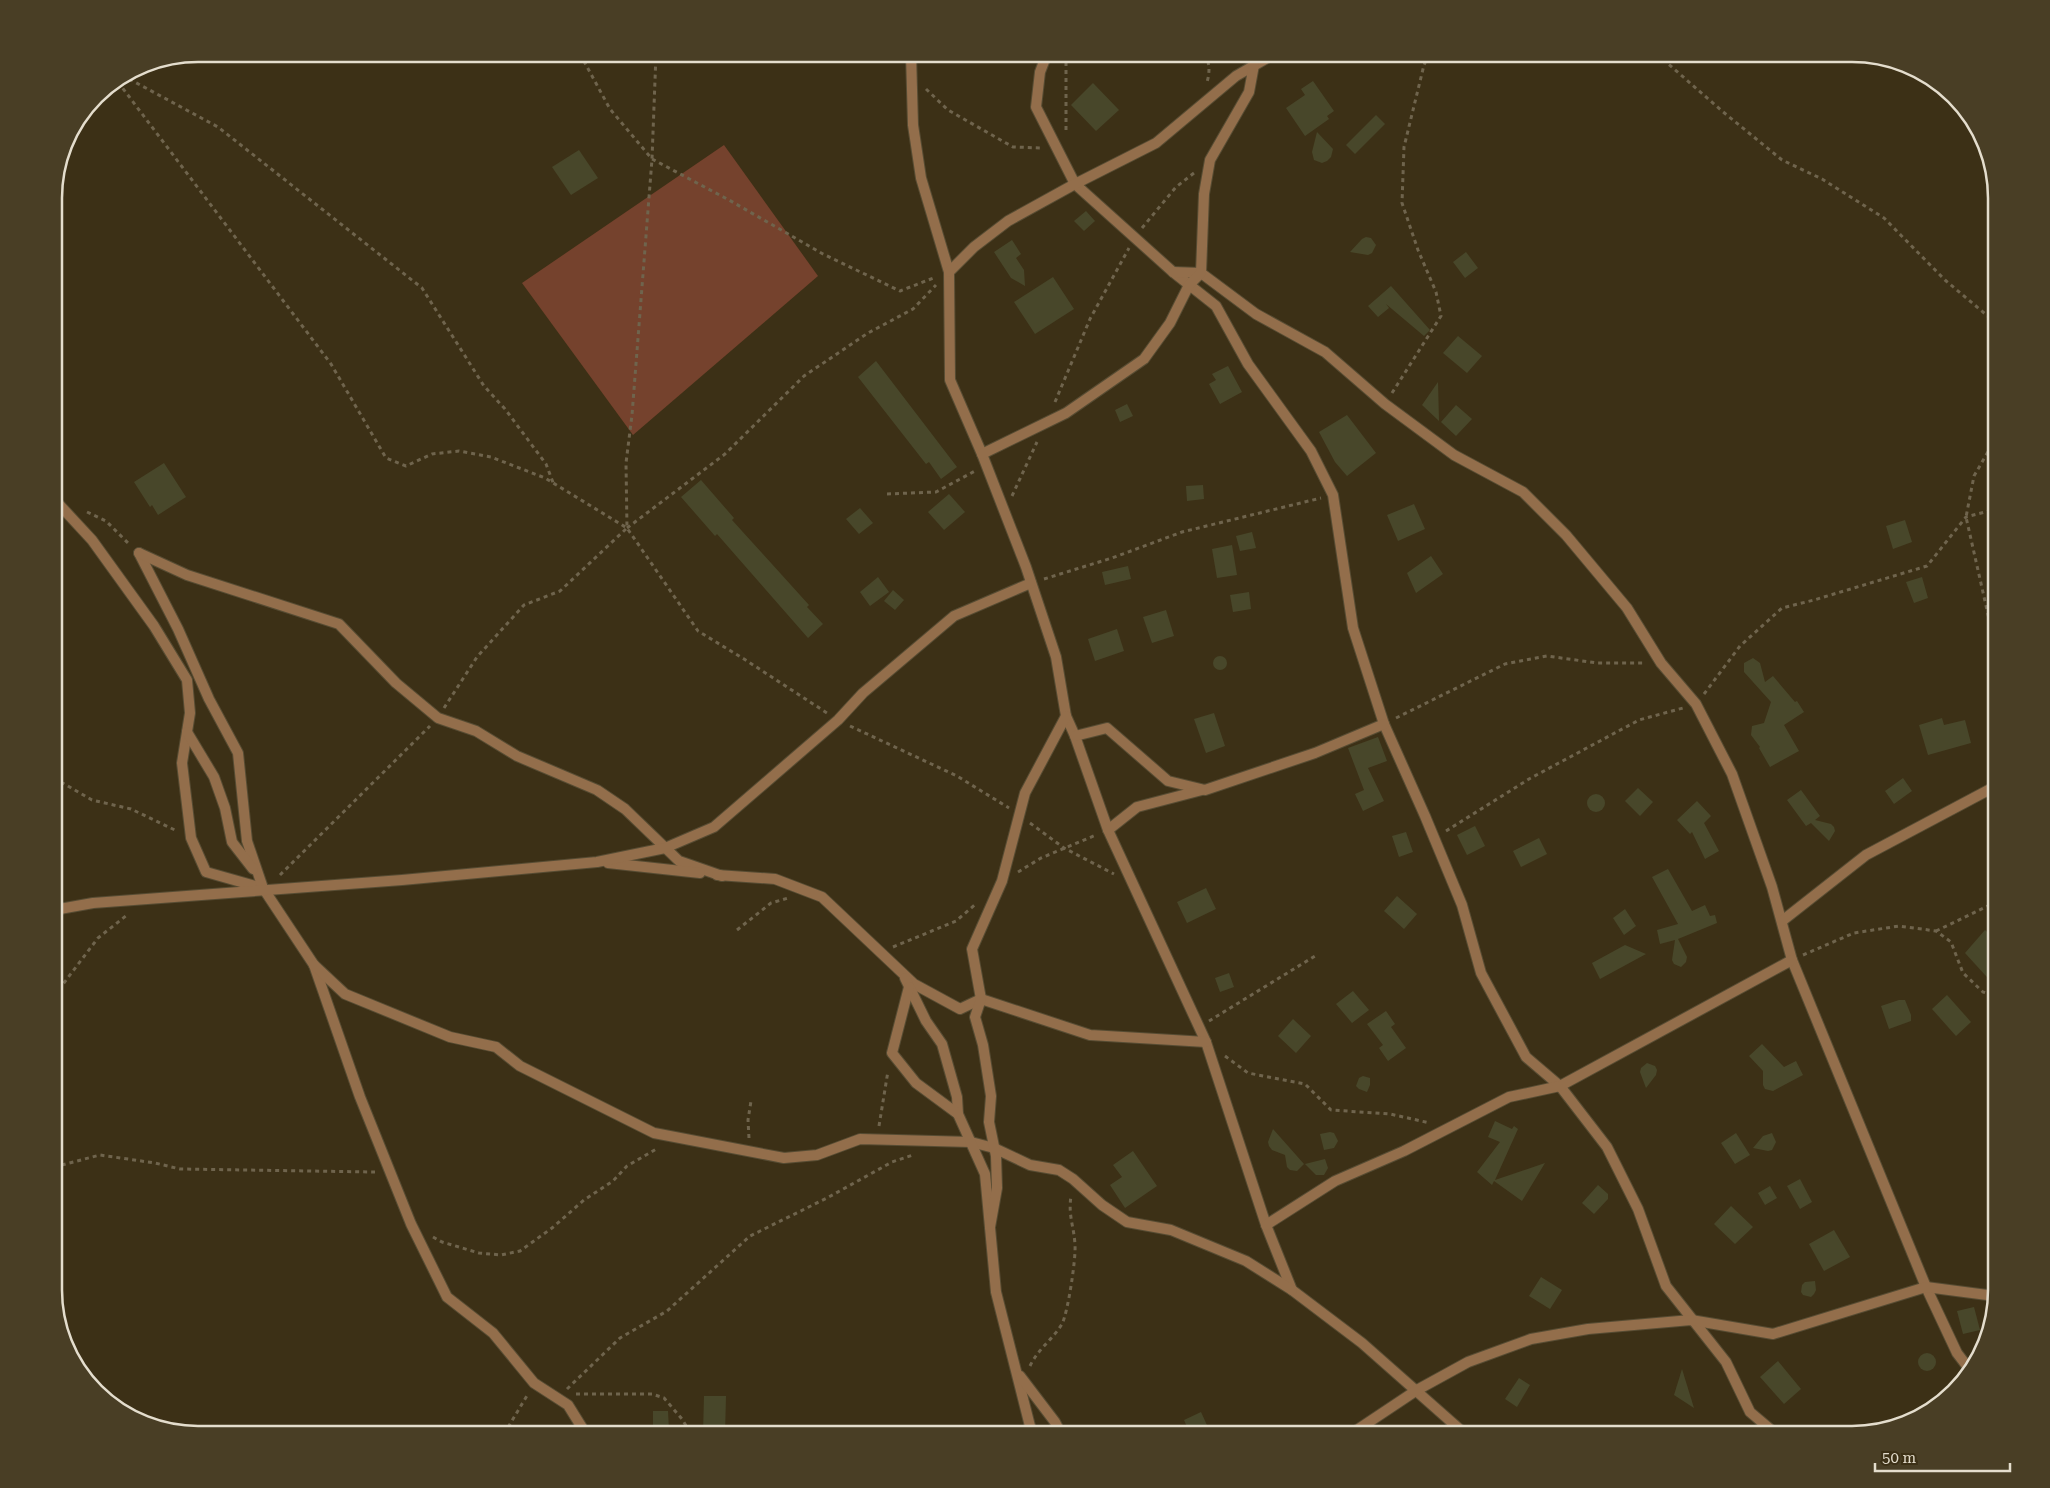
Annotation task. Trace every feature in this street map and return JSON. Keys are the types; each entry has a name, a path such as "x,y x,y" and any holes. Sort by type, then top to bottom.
{"street":[{"path":"1044,62 1040,72 1036,107 1074,184 1173,272 1216,306 1248,364 1311,451 1334,494 1353,628 1384,724 1435,838 1462,905 1481,973 1526,1057 1560,1086 1607,1147 1638,1209 1666,1286 1726,1362 1750,1412 1767,1426"},
{"path":"949,272 974,247 1008,221 1074,184 1156,143 1236,76 1259,62"},
{"path":"911,63 913,126 921,178 949,272 950,380 987,465 1031,583 1056,657 1066,716 1075,736 1108,830 1206,1042 1266,1225 1292,1290"},
{"path":"982,454 1066,413 1144,360 1170,322 1189,285 1201,273 1204,194 1210,160 1249,92 1254,65"},
{"path":"1173,272 1201,273 1256,314 1325,352 1385,404 1454,455 1523,492 1566,535 1627,608 1661,663 1696,704 1732,774 1772,887 1792,960 1926,1287 1957,1353 1965,1363"},
{"path":"63,509 92,540 154,626 187,680 190,713 182,763 190,838 206,872 264,889"},
{"path":"139,553 187,575 340,624 396,683 438,718 476,731 516,756 597,790 625,808 678,861 722,876"},
{"path":"139,553 178,629 209,699 238,753 247,841 264,889 314,965 345,994 450,1037 496,1047 520,1066 654,1133 784,1158 816,1155 860,1139 971,1142 994,1148 1030,1165 1059,1170 1073,1179 1102,1205 1127,1222 1171,1230 1246,1260 1292,1290 1362,1343 1456,1426"},
{"path":"63,908 93,903 402,880 597,862 666,848 714,827 838,720 862,693 954,616 1031,583"},
{"path":"990,1226 997,1188 994,1148 989,1122 990,1088 984,1045 975,1017 981,999 972,950 1002,881 1025,793 1066,716"},
{"path":"1108,830 1137,807 1205,790 1315,753 1384,724"},
{"path":"1075,736 1107,728 1168,781 1205,790"},
{"path":"187,732 214,777 225,808 232,842 258,875"},
{"path":"1782,921 1866,855 1988,790"},
{"path":"597,862 722,876 775,879 822,897 914,984 960,1009 981,999 1090,1035 1206,1042"},
{"path":"1266,1225 1335,1181 1404,1151 1509,1097 1560,1086 1792,960"},
{"path":"314,965 360,1097 390,1173 411,1224 447,1297 493,1333 534,1383 568,1405 581,1426"},
{"path":"903,973 926,1021 942,1044 957,1097 958,1114 984,1174 996,1292 1030,1426"},
{"path":"909,987 892,1053 916,1083 958,1114"},
{"path":"1363,1426 1417,1390 1468,1362 1531,1339 1588,1329 1691,1320 1773,1334 1926,1287 1987,1295"},
{"path":"1017,1372 1057,1426"}],"path":[{"path":"1066,62 1066,139"},
{"path":"1197,108 1210,74 1208,62"},
{"path":"1385,404 1441,316 1436,292 1418,250 1402,203 1404,147 1425,62"},
{"path":"1666,62 1782,160 1822,180 1884,218 1945,280 1988,315"},
{"path":"585,63 610,109 652,159 729,200 823,254 900,291 949,272"},
{"path":"627,528 626,463 632,415 652,159 656,63"},
{"path":"912,75 948,110 1012,147 1057,149"},
{"path":"132,81 218,127 422,288 484,386 505,409 546,464 554,485"},
{"path":"121,86 331,364 386,458 406,466 432,454 459,451 491,456 545,478 627,528 698,631 838,720 958,776 1020,815 1064,848 1133,884"},
{"path":"1005,512 1047,422 1090,319 1135,237 1176,187 1210,160"},
{"path":"264,889 438,718 476,657 524,605 560,591 627,528 725,454 804,376 868,332 913,309 949,272"},
{"path":"1988,452 1974,476 1966,517 1988,615"},
{"path":"887,494 936,492 987,465"},
{"path":"1031,583 1112,558 1182,532 1334,494"},
{"path":"80,510 106,521 139,553"},
{"path":"1435,838 1530,779 1639,720 1696,704 1740,646 1782,608 1927,566 1966,517 1988,511"},
{"path":"1384,724 1505,664 1547,656 1597,663 1661,663"},
{"path":"63,783 92,800 131,809 190,838"},
{"path":"737,930 772,903 787,899 801,889"},
{"path":"63,984 98,938 148,899"},
{"path":"1936,931 1988,906"},
{"path":"1792,960 1854,933 1899,926 1936,931 1951,942 1963,973 1983,992 1988,994"},
{"path":"1198,1027 1315,956"},
{"path":"1206,1042 1248,1073 1305,1084 1332,1110 1390,1114 1450,1127"},
{"path":"860,1139 879,1126 892,1053"},
{"path":"751,1100 748,1120 753,1153"},
{"path":"411,1224 442,1242 479,1253 501,1255 520,1252 552,1228 584,1200 613,1181 627,1166 651,1151 679,1138"},
{"path":"686,1426 664,1398 658,1396 644,1394 562,1394 620,1338 668,1311 750,1236 828,1198 892,1162 918,1153"},
{"path":"63,1165 100,1155 155,1163 180,1169 355,1170 390,1173"},
{"path":"1025,1381 1030,1365 1041,1347 1062,1323 1074,1260 1075,1244 1069,1210 1073,1179"},
{"path":"509,1426 534,1383"}],"shaded area":[{"path":"724,145 818,276 633,435 522,283"}],"building":[{"path":"1313,81 1334,111 1327,116 1329,119 1305,136 1286,108 1305,95 1301,89"},
{"path":"1093,83 1119,110 1096,131 1071,105"},
{"path":"1376,115 1385,124 1355,154 1346,145"},
{"path":"1317,132 1333,149 1331,157 1322,163 1314,160 1312,152"},
{"path":"579,150 598,178 571,195 552,167"},
{"path":"1086,211 1095,221 1084,231 1074,221"},
{"path":"1366,237 1371,238 1376,245 1372,253 1368,255 1350,252 1362,239"},
{"path":"1012,240 1021,254 1016,258 1024,270 1025,286 1011,278 994,252"},
{"path":"1466,252 1478,268 1465,278 1453,262"},
{"path":"1053,277 1074,309 1035,334 1014,302"},
{"path":"1391,286 1430,330 1424,336 1386,304 1389,308 1378,317 1368,306"},
{"path":"1458,336 1482,356 1467,373 1443,353"},
{"path":"876,361 957,467 941,479 929,462 926,464 858,377"},
{"path":"1228,366 1242,392 1220,404 1209,384 1216,380 1212,374"},
{"path":"1438,382 1439,421 1422,405"},
{"path":"1127,404 1133,416 1120,422 1115,410"},
{"path":"1456,405 1472,419 1456,436 1441,422"},
{"path":"1347,415 1376,453 1347,476 1335,462 1319,432"},
{"path":"164,463 186,497 158,515 152,505 150,507 134,482"},
{"path":"701,480 734,518 732,520 809,605 807,607 823,624 808,638 717,534 715,536 681,497"},
{"path":"1203,485 1204,499 1187,501 1186,486"},
{"path":"949,494 965,512 944,530 928,512"},
{"path":"1414,504 1425,529 1398,541 1387,515"},
{"path":"860,508 873,523 859,534 846,519"},
{"path":"1905,520 1912,542 1893,549 1886,526"},
{"path":"1252,532 1256,548 1240,551 1236,536"},
{"path":"1232,545 1237,575 1217,578 1212,549"},
{"path":"1431,556 1443,574 1416,593 1407,573"},
{"path":"1128,566 1131,579 1105,585 1102,572"},
{"path":"878,577 889,592 870,606 860,592"},
{"path":"1922,577 1928,598 1914,603 1906,582"},
{"path":"893,590 904,600 895,610 884,601"},
{"path":"1249,592 1251,609 1233,612 1230,595"},
{"path":"1166,610 1174,636 1152,643 1143,617"},
{"path":"1117,629 1124,651 1095,661 1088,639"},
{"path":"1217,656 1223,656 1227,663 1223,670 1217,670 1213,666 1213,660"},
{"path":"1753,658 1760,663 1765,682 1773,676 1795,702 1797,701 1804,712 1784,725 1799,751 1770,767 1760,747 1751,735 1752,726 1764,723 1771,702 1744,672 1744,663"},
{"path":"1214,713 1225,746 1206,753 1194,719"},
{"path":"1942,718 1944,725 1965,720 1971,743 1928,755 1919,725"},
{"path":"1378,737 1387,761 1368,768 1384,801 1363,811 1355,794 1364,790 1348,748"},
{"path":"1903,778 1912,791 1894,804 1885,791"},
{"path":"1638,788 1653,802 1640,816 1625,801"},
{"path":"1801,790 1820,816 1815,820 1831,824 1834,827 1835,831 1829,841 1811,823 1806,826 1787,800"},
{"path":"1596,794 1602,797 1605,803 1602,809 1596,812 1590,809 1587,803 1590,797"},
{"path":"1697,801 1711,816 1704,823 1719,851 1705,859 1692,832 1690,834 1677,820"},
{"path":"1475,826 1485,846 1467,855 1457,835"},
{"path":"1406,832 1413,852 1399,857 1392,836"},
{"path":"1539,838 1547,854 1521,867 1513,851"},
{"path":"1668,869 1692,911 1705,905 1710,916 1715,915 1717,923 1678,939 1687,957 1686,962 1681,967 1674,964 1672,960 1675,940 1660,944 1657,930 1678,924 1652,877"},
{"path":"1206,888 1216,909 1187,923 1177,902"},
{"path":"1397,896 1417,914 1404,929 1384,911"},
{"path":"1625,909 1636,926 1624,935 1613,918"},
{"path":"1985,930 1988,933 1988,978 1965,953"},
{"path":"1625,945 1646,954 1600,979 1592,963"},
{"path":"1229,973 1234,987 1220,992 1215,978"},
{"path":"1353,991 1369,1010 1352,1023 1336,1004"},
{"path":"1947,995 1971,1022 1956,1036 1932,1009"},
{"path":"1905,1000 1911,1015 1911,1021 1889,1029 1881,1006"},
{"path":"1386,1011 1395,1024 1391,1027 1406,1048 1388,1061 1379,1048 1383,1045 1367,1024"},
{"path":"1293,1019 1311,1036 1296,1053 1278,1036"},
{"path":"1762,1044 1784,1067 1796,1061 1803,1075 1773,1091 1765,1089 1763,1085 1763,1071 1749,1056"},
{"path":"1647,1063 1655,1066 1657,1070 1656,1075 1646,1088 1640,1072 1641,1068"},
{"path":"1363,1076 1370,1078 1367,1092 1356,1086 1359,1078"},
{"path":"1495,1121 1512,1129 1514,1126 1518,1129 1495,1180 1545,1163 1522,1201 1494,1181 1492,1185 1477,1172 1500,1142 1488,1137"},
{"path":"1273,1129 1304,1164 1297,1171 1290,1170 1287,1167 1285,1155 1272,1150 1269,1146 1268,1142"},
{"path":"1334,1133 1338,1141 1334,1148 1324,1150 1320,1134"},
{"path":"1736,1133 1750,1155 1735,1164 1721,1143"},
{"path":"1772,1133 1776,1142 1772,1150 1753,1148 1763,1136"},
{"path":"1133,1151 1157,1186 1125,1208 1110,1185 1122,1177 1113,1165"},
{"path":"1325,1159 1328,1168 1324,1175 1316,1175 1305,1164"},
{"path":"1800,1179 1812,1202 1800,1209 1787,1186"},
{"path":"1598,1185 1608,1194 1608,1199 1594,1214 1582,1203"},
{"path":"1770,1186 1777,1198 1765,1205 1758,1193"},
{"path":"1731,1206 1753,1227 1735,1244 1714,1224"},
{"path":"1834,1230 1850,1257 1824,1271 1809,1244"},
{"path":"1541,1277 1562,1290 1550,1309 1529,1296"},
{"path":"1815,1281 1816,1290 1814,1294 1811,1297 1803,1295 1801,1292 1802,1285 1805,1282"},
{"path":"1974,1307 1980,1330 1963,1334 1957,1311"},
{"path":"1927,1353 1933,1356 1936,1362 1933,1368 1927,1371 1921,1368 1918,1362 1921,1356"},
{"path":"1778,1361 1801,1389 1784,1404 1760,1377"},
{"path":"1682,1369 1694,1408 1674,1395"},
{"path":"1519,1378 1530,1385 1517,1407 1505,1399"},
{"path":"704,1396 726,1396 725,1426 703,1426"},
{"path":"653,1411 668,1411 669,1426 653,1426"},
{"path":"1201,1412 1207,1426 1187,1426 1184,1420"}]}
